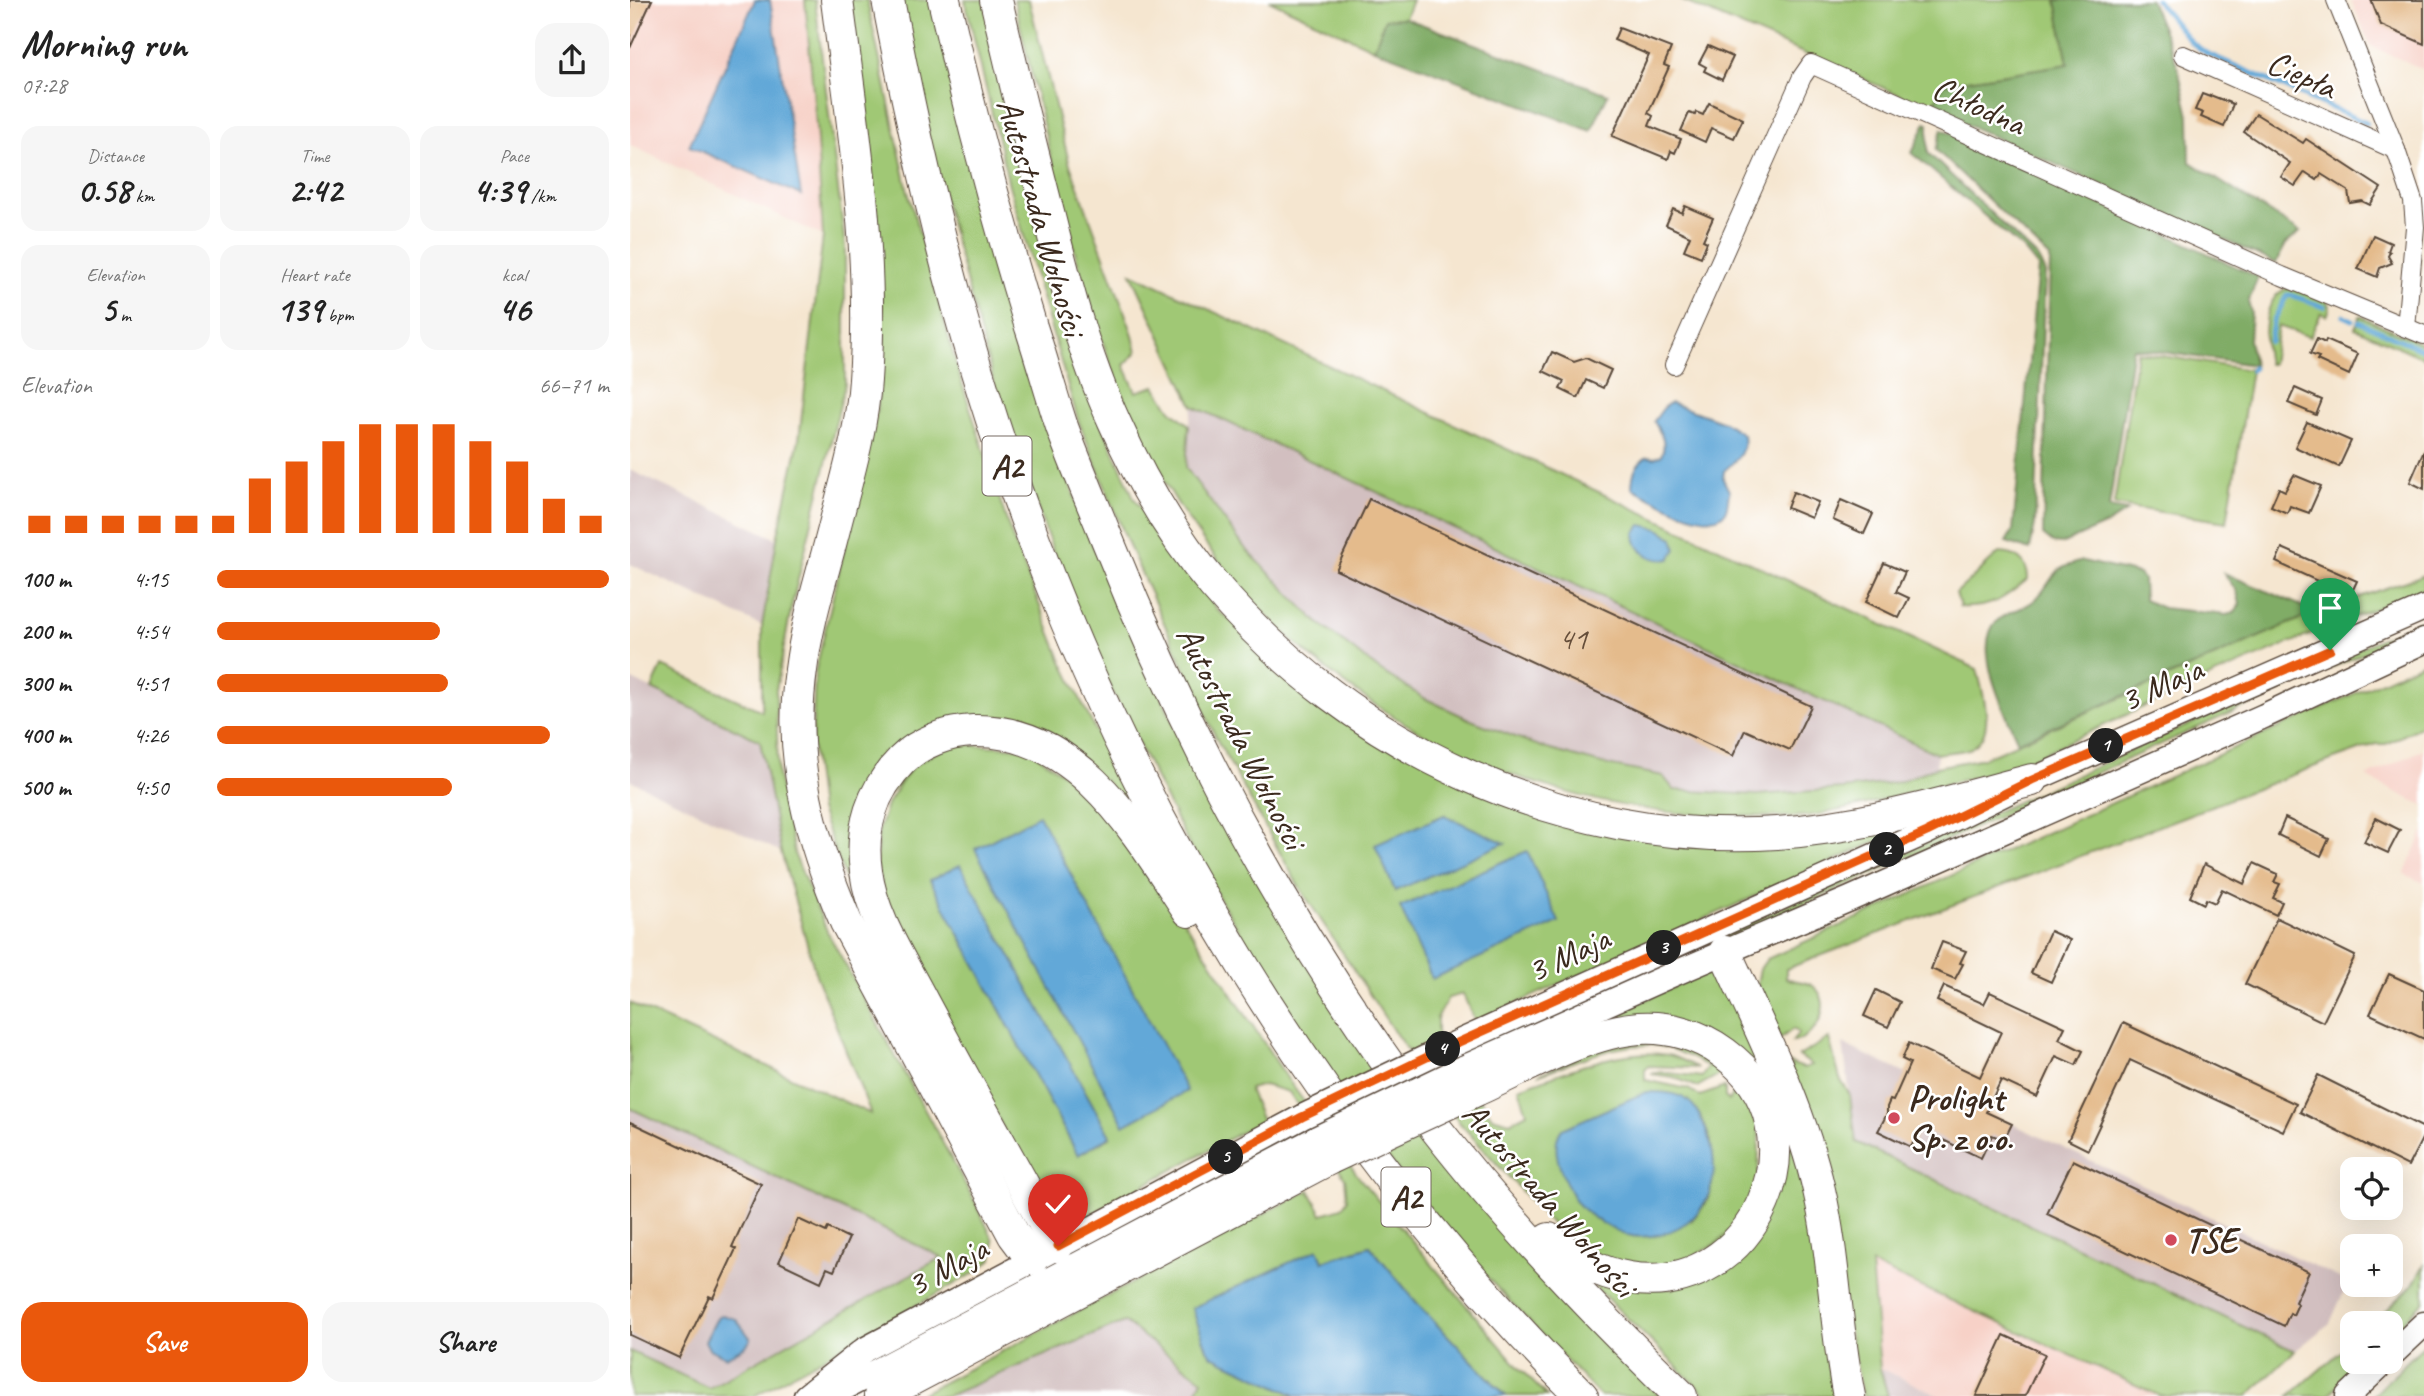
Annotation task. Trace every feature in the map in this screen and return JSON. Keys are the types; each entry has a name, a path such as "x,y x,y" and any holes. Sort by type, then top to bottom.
{"highway":[{"path":"837,0 863,211 865,382 856,435 801,670 797,733 805,804 827,878 851,933 1014,1236 1050,1260"},
{"name":"A2","path":"888,0 904,85 950,279 982,389 1046,571 1084,664 1152,806 1206,904 1282,1030 1348,1123 1426,1222 1532,1345 1582,1396"},
{"name":"Autostrada Wolności","path":"944,0 1005,240 1063,428 1137,613 1211,770 1291,916 1373,1041 1435,1127 1489,1194 1619,1336 1681,1396"},
{"path":"996,0 1061,265 1089,359 1113,420 1163,514 1212,583 1269,644 1338,702 1423,755 1509,793 1606,820 1675,830 1734,834 1773,833 1855,825 2032,780"},
{"path":"1050,1260 954,1060 880,921 869,892 864,842 868,816 877,792 908,753 944,735 963,731 988,731 1011,733 1042,745 1071,764 1091,779 1148,849 1194,918 1282,1030"},
{"path":"1725,952 1780,1074 1812,1161 1825,1224 1849,1396"},
{"path":"880,1396 1324,1148 1469,1079 1564,1050 1609,1033 1642,1028 1666,1029 1705,1041 1742,1067 1760,1092 1769,1113 1774,1133 1774,1163 1771,1181 1756,1217 1727,1252 1707,1264 1674,1277 1628,1278 1582,1263 1489,1194"}],"main road":[{"name":"3 Maja","path":"830,1396 1050,1260 1302,1117 1680,941 1927,832 2032,780 2424,608"},
{"name":"3 Maja","path":"1469,1079 1725,952 1850,900 2263,716 2424,641"},
{"path":"1680,941 1725,952"},
{"name":"3 Maja","path":"806,1396 864,1350 1050,1260 1324,1148"},
{"path":"2403,1344 2424,1324"},
{"path":"2348,1396 2371,1374"}],"street":[{"name":"Ciepła","path":"2336,0 2396,150 2413,201 2415,227 2406,328"},
{"name":"Ciepła","path":"2183,55 2396,150"},
{"name":"Chłodna","path":"1674,365 1802,77 1811,64 2282,276 2424,335"}],"shaded area":[{"path":"630,0 805,0 823,236 630,145"},
{"path":"2351,0 2424,0 2424,70 2371,46"},
{"path":"1193,406 1937,754 1936,767 1899,782 1842,789 1757,795 1674,790 1663,776 1602,764 1547,749 1471,720 1424,698 1378,669 1315,620 1245,548 1186,468 1188,430"},
{"path":"630,470 777,539 762,626 630,564"},
{"path":"630,679 760,741 781,852 630,780"},
{"path":"2424,749 2424,806 2366,777"},
{"path":"2424,831 2424,883 2404,874"},
{"path":"1843,1044 2340,1278 2341,1297 2330,1323 2295,1351 1856,1142"},
{"path":"630,1108 943,1257 709,1389 630,1352"},
{"path":"1871,1264 2160,1396 1940,1396 1880,1368"},
{"path":"1124,1321 1202,1381 1194,1396 947,1396"},
{"path":"1880,1368 1940,1396 1888,1396"}],"green space":[{"path":"805,0 815,0 845,246 845,384 791,609 776,690 778,775 795,856 827,931 975,1202 994,1241 992,1259 976,1272 754,1396 630,1396 630,1351 709,1388 942,1257 630,1108 630,1003 871,1114 816,975 781,852 760,741 652,689 662,666 762,711 762,626 777,539 799,439 823,236"},
{"path":"849,0 867,0 908,192 959,374 1011,534 1061,659 1143,829 1105,781 965,723 853,826 1031,1229 1026,1226 859,916 820,810 812,745 815,673 877,410 884,341 876,215"},
{"path":"900,0 931,0 1033,384 1091,541 1194,768 1448,1167 1596,1335 1660,1396 1600,1396 1484,1274 1395,1168 1309,1046 1198,863 1081,629 999,401 926,134"},
{"path":"965,0 984,0 1085,385 1134,498 1219,612 1541,819 1922,821 1475,1022 1463,994 1448,998 1437,1018 1437,1033 1492,1117 1510,1122 1527,1113 1519,1088 1611,1058 1649,1054 1680,1059 1698,1068 1648,1066 1645,1069 1645,1080 1688,1089 1700,1096 1725,1087 1725,1097 1729,1101 1739,1084 1759,1128 1758,1192 1727,1237 1679,1264 1627,1267 1590,1253 1556,1229 1458,1121 1393,1030 1298,885 1218,742 1130,548 1078,420 1009,185","holes":["1444,815 1395,891 1376,845","1689,1101 1701,1117 1711,1141 1712,1182 1707,1202 1692,1220"]},
{"path":"1014,0 1029,0 1069,162 1132,332 1137,352 1124,365 1136,392 1155,386 1171,410 1189,425 1186,468 1245,548 1315,620 1378,669 1424,698 1471,720 1547,749 1602,764 1663,776 1674,790 1757,795 1899,782 1936,767 1984,758 2316,612 2424,575 2424,589 2229,669 2012,767 1819,814 1790,817 1739,816 1645,809 1555,789 1468,756 1386,712 1312,657 1245,592 1188,519 1141,437 1100,333 1067,222"},
{"path":"1269,0 1412,0 1405,18 1385,19 1374,49"},
{"path":"1681,0 2056,0 2069,64 1943,84 1932,109"},
{"path":"2056,0 2150,0 2177,64 2189,116 2190,162 2300,232 2286,244 2276,263 1932,109 1943,84 2068,64"},
{"path":"1405,18 1608,94 1591,131 1374,49 1385,19"},
{"path":"1926,122 1928,153 2038,258 2045,273 2035,524 2030,550 2006,542 2013,530 2038,267 2024,250 1912,153"},
{"path":"1942,129 2258,277 2248,302 2251,312 2249,340 2254,365 2133,348 2109,508 2127,511 2107,524 2061,544 2053,543 2043,535 2050,258 1936,150"},
{"path":"1131,273 1977,669 1986,712 1984,733 1971,748 1937,754 1193,406"},
{"path":"2294,287 2327,301 2330,309 2327,316 2321,313 2310,337 2278,326 2272,364 2268,364 2265,329 2270,306 2283,290"},
{"path":"2360,316 2424,344 2424,358 2355,328"},
{"path":"2137,352 2251,370 2227,522 2114,505"},
{"path":"1999,553 2020,559 2026,567 2028,579 1997,601 1980,606 1960,607 1956,593"},
{"path":"2083,561 2139,574 2143,579 2144,600 2163,608 2226,615 2234,613 2240,604 2237,592 2224,573 2316,612 2018,742 1993,680 1988,646 1990,631 2002,617 2036,599 2063,567"},
{"path":"2424,619 2424,626 1722,941 1720,936"},
{"path":"2424,662 2424,725 2386,744 2376,744 2334,759 1786,969 1786,978 1813,986 1823,1001 1823,1010 1809,1034 1792,1042 1799,1033 1793,1029 1780,1039 1757,984 1760,969 1767,959"},
{"path":"951,744 1027,748 1097,798 1161,886 1289,1081 1361,1180 1519,1368 1547,1396 1506,1396 1422,1309 1370,1246 1323,1261 1318,1250 1193,1308 1212,1356 1297,1396 1194,1396 1202,1380 1124,1322 947,1396 917,1396 1309,1190 1322,1214 1342,1208 1347,1200 1345,1178 1289,1092 1264,1085 1249,1089 1262,1121 1075,1223 1052,1220 889,915 876,864 879,829 888,802 913,766","holes":["930,880 1110,1137 1078,1155"]},
{"path":"1714,971 1719,974 1791,1137 1818,1254 1823,1340 1834,1396 1707,1396 1587,1279 1672,1289 1782,1178 1727,1044 1583,1028"},
{"path":"1829,1038 1840,1079 1850,1095 1856,1142 2295,1351 2248,1396 2160,1396 1871,1264 1880,1368 1888,1396 1863,1396 1790,1063 1804,1068 1812,1065 1799,1056"},
{"path":"1670,1040 1727,1070 1697,1087 1673,1077 1651,1074 1661,1072 1702,1077 1708,1066 1673,1050 1636,1045 1608,1051 1538,1075 1599,1046"},
{"path":"2424,1265 2424,1301 2403,1322 2403,1311 2386,1311 2412,1286"},
{"path":"2424,1345 2424,1396 2372,1396 2394,1374 2403,1374 2403,1366"},
{"path":"2340,1352 2340,1374 2350,1374 2327,1396 2289,1396"}],"water":[{"path":"755,0 770,0 801,195 689,146"},
{"path":"1671,403 1724,422 1743,434 1742,451 1724,471 1723,479 1729,491 1726,508 1721,516 1712,519 1689,515 1632,488 1640,463 1647,457 1661,456 1663,442 1654,421 1665,406"},
{"path":"1641,525 1659,529 1673,538 1676,549 1670,559 1657,559 1641,550 1635,533"},
{"path":"1039,815 1187,1091 1124,1125 975,849"},
{"path":"1444,815 1505,843 1395,891 1375,845"},
{"path":"1527,851 1559,922 1432,979 1400,907"},
{"path":"960,865 1110,1136 1078,1155 930,880"},
{"path":"1646,1092 1678,1095 1693,1105 1711,1144 1713,1177 1710,1192 1693,1217 1662,1234 1639,1237 1616,1231 1583,1209 1573,1197 1560,1167 1556,1143 1562,1129"},
{"path":"1370,1246 1422,1309 1506,1396 1297,1396 1212,1356 1207,1349 1192,1308 1318,1249 1323,1261"},
{"path":"718,1316 736,1319 751,1339 746,1346 726,1357 709,1349 705,1341"}],"building":[{"path":"630,0 652,0 630,48"},
{"path":"2371,0 2424,0 2424,44 2381,25"},
{"path":"1619,28 1671,48 1664,65 1669,67 1648,113 1653,116 1649,126 1681,139 1675,153 1671,151 1668,159 1612,136 1649,55 1614,40"},
{"path":"1708,46 1733,57 1722,80 1704,71 1706,67 1699,63"},
{"path":"2202,94 2233,104 2224,127 2201,117 2203,113 2195,110"},
{"path":"1709,103 1743,119 1734,138 1711,128 1705,142 1681,131 1689,113 1703,115"},
{"path":"2256,114 2303,143 2306,139 2381,188 2370,205 2362,201 2350,203 2348,191 2321,174 2317,180 2305,172 2295,186 2281,177 2290,163 2244,132"},
{"path":"1685,206 1713,218 1703,240 1707,242 1701,257 1684,250 1690,236 1666,225 1673,209 1682,213"},
{"path":"2373,235 2391,243 2388,256 2392,263 2380,268 2377,277 2358,269"},
{"path":"2317,339 2325,343 2326,340 2358,354 2349,375 2310,354"},
{"path":"1552,352 1574,362 1586,358 1611,370 1603,388 1586,380 1578,398 1560,389 1564,381 1543,371"},
{"path":"2295,388 2322,400 2316,415 2288,403"},
{"path":"2307,422 2351,441 2339,467 2295,447"},
{"path":"2424,450 2424,489 2410,482"},
{"path":"2294,475 2321,486 2309,513 2290,506 2287,513 2271,506 2279,488 2285,491"},
{"path":"1793,492 1818,502 1811,518 1787,508"},
{"path":"1369,499 1811,706 1790,750 1745,730 1733,756 1336,570"},
{"path":"1841,500 1873,514 1864,534 1833,520"},
{"path":"2282,548 2357,581 2350,596 2276,562"},
{"path":"1884,563 1905,572 1896,592 1909,598 1899,618 1866,602"},
{"path":"2285,818 2329,839 2321,856 2278,835"},
{"path":"2376,818 2400,830 2388,853 2364,842"},
{"path":"2254,863 2278,874 2274,882 2280,884 2273,898 2282,902 2276,915 2222,889 2215,903 2206,899 2204,904 2190,897 2204,864 2244,884"},
{"path":"2277,918 2355,956 2323,1022 2245,984"},
{"path":"2050,931 2070,940 2051,982 2031,973"},
{"path":"1942,942 1966,951 1955,979 1931,969"},
{"path":"2389,974 2424,990 2424,1039 2370,1014"},
{"path":"1944,986 1984,1004 1990,992 2065,1027 2059,1039 2083,1051 2076,1065 2056,1056 2037,1097 2001,1080 1986,1112 2012,1124 2004,1140 1992,1135 1981,1158 1920,1129 1911,1147 1878,1131 1887,1114 1890,1100 1893,1101 1910,1063 1902,1059 1909,1043 1980,1077 2001,1032 1937,1001"},
{"path":"1876,990 1900,1002 1888,1027 1864,1016"},
{"path":"2123,1023 2296,1104 2283,1131 2130,1060 2088,1150 2068,1140"},
{"path":"2318,1075 2424,1128 2424,1135 2408,1166 2403,1164 2403,1157 2390,1157 2300,1112"},
{"path":"630,1122 761,1184 732,1247 736,1249 713,1298 709,1296 679,1358 630,1335"},
{"name":"TSE","path":"2073,1160 2309,1272 2295,1302 2298,1304 2293,1315 2290,1313 2284,1326 2047,1214"},
{"path":"798,1219 826,1232 828,1228 849,1238 834,1271 827,1268 821,1282 779,1262"},
{"path":"2004,1335 2045,1354 2025,1396 1976,1396"}],"waterway":[{"path":"2156,0 2191,42 2206,53 2366,123"},
{"path":"2270,342 2273,322 2287,295 2324,307"},
{"path":"2344,316 2352,320"},
{"path":"2359,322 2424,350"}],"place":[{"name":"Prolight Sp. z o.o.","path":"1894,1118"},
{"name":"TSE","path":"2171,1240"}],"route":[{"path":"1058,1246 1302,1117 1448,1047 1927,832 2032,780 2330,650"}]}
